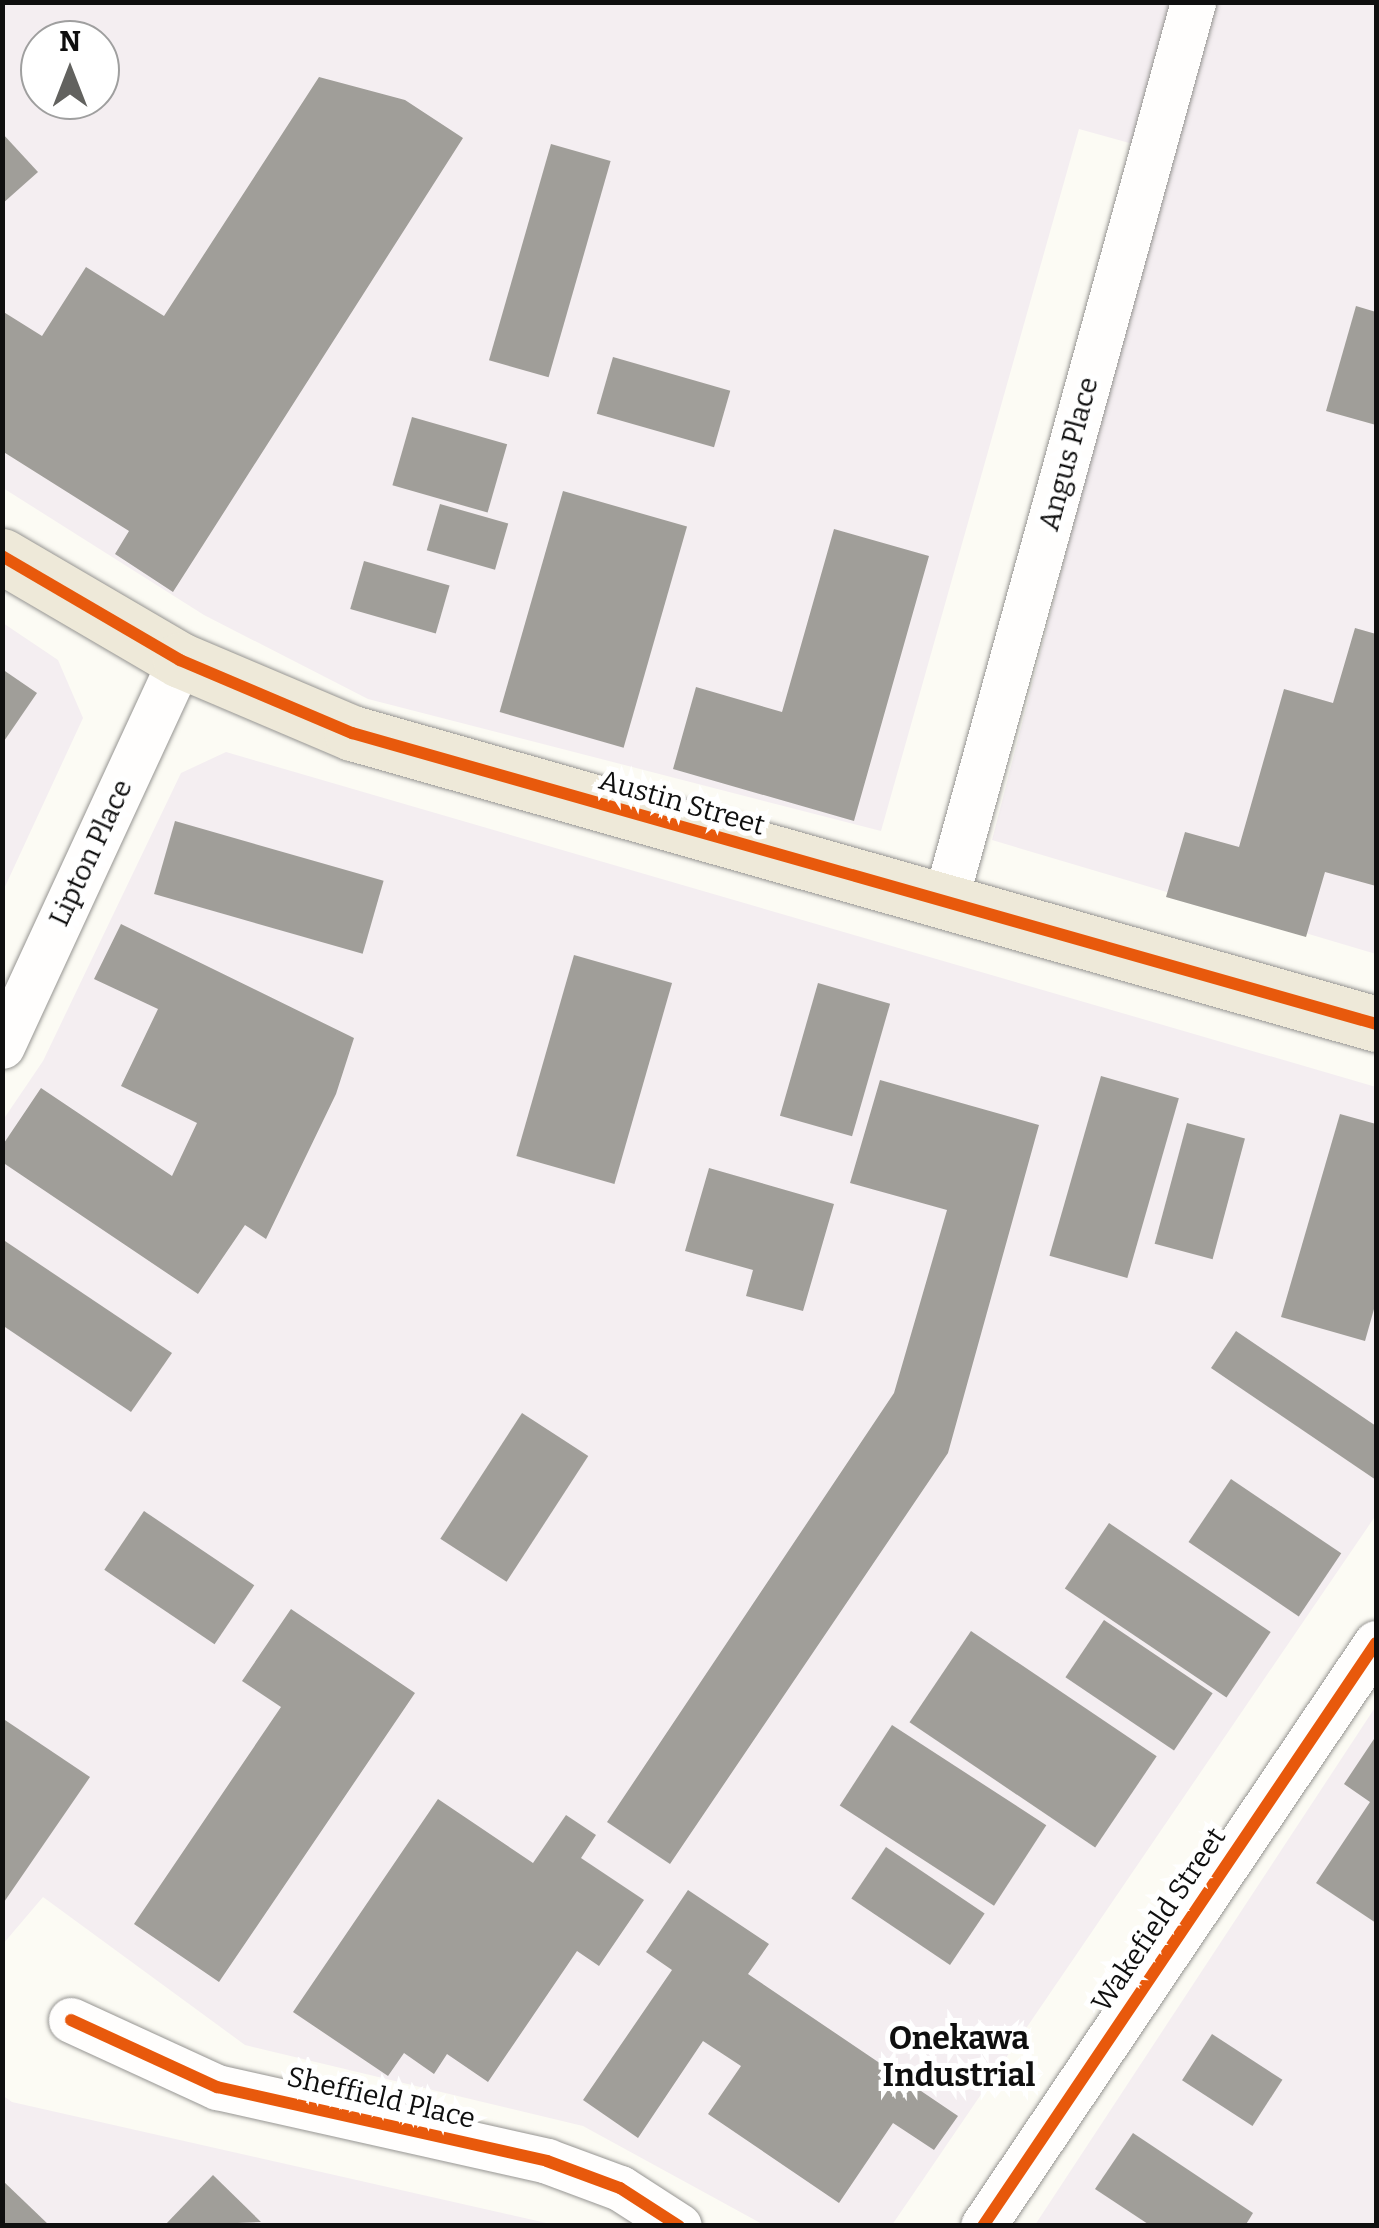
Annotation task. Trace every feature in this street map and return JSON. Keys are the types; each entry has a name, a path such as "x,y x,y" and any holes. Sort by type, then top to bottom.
{"main road":[{"name":"Austin Street","path":"2,556 180,660 352,733 944,905 1376,1024"}],"street":[{"name":"Angus Place","path":"944,905 1193,2"},
{"name":"Lipton Place","path":"2,1046 180,660"},
{"name":"Wakefield Street","path":"984,2226 1376,1644"},
{"name":"Sheffield Place","path":"71,2020 217,2087 547,2161 620,2188 679,2226"}],"shaded area":[{"path":"2,3 1376,3 1376,954 992,840 1169,154 1079,129 881,831 368,699 204,615 3,488"},
{"path":"3,623 58,660 83,718 3,891"},
{"path":"226,752 1376,1087 1376,1515 892,2225 764,2225 583,2126 245,2045 43,1897 3,1944 3,1120 43,1061 181,773"},
{"path":"1376,1706 1376,2225 1035,2225"},
{"path":"2,2095 12,2102 555,2225 3,2225"}],"building":[{"path":"319,77 405,100 463,138 173,592 115,554 129,531 2,451 2,311 42,336 86,267 164,316"},
{"path":"2,133 38,172 2,204"},
{"path":"551,144 611,161 549,377 489,360"},
{"path":"1356,306 1376,312 1376,425 1326,411"},
{"path":"613,357 730,391 714,447 597,414"},
{"path":"412,417 507,444 488,513 392,485"},
{"path":"563,491 687,527 624,748 500,712"},
{"path":"440,504 508,524 495,570 427,550"},
{"path":"834,529 929,556 854,821 673,769 696,687 782,712"},
{"path":"364,561 450,586 436,634 350,609"},
{"path":"1355,628 1376,634 1376,886 1325,872 1306,937 1166,897 1185,832 1239,847 1284,689 1333,703"},
{"path":"2,669 37,693 2,744"},
{"path":"175,821 384,881 363,954 154,894"},
{"path":"121,924 354,1038 336,1094 266,1239 245,1225 198,1294 2,1162 2,1146 41,1088 172,1176 197,1123 121,1086 158,1009 94,979"},
{"path":"574,955 672,983 614,1184 516,1156"},
{"path":"818,983 890,1004 852,1136 780,1116"},
{"path":"1101,1076 1179,1098 1127,1278 1049,1256"},
{"path":"880,1080 1039,1125 948,1453 670,1864 607,1822 894,1393 947,1210 850,1183"},
{"path":"1340,1114 1376,1124 1376,1302 1365,1341 1281,1317"},
{"path":"1187,1123 1245,1139 1213,1259 1155,1244"},
{"path":"709,1168 834,1204 803,1311 746,1296 753,1270 685,1251"},
{"path":"2,1239 172,1353 131,1412 2,1325"},
{"path":"1236,1331 1376,1426 1376,1480 1211,1368"},
{"path":"522,1413 588,1456 507,1582 440,1539"},
{"path":"1231,1479 1341,1553 1299,1616 1189,1542"},
{"path":"144,1511 254,1585 215,1644 104,1570"},
{"path":"1109,1523 1271,1632 1226,1698 1065,1588"},
{"path":"291,1609 415,1693 219,1982 134,1924 281,1707 242,1681"},
{"path":"1104,1620 1213,1693 1174,1750 1065,1677"},
{"path":"971,1631 1157,1756 1095,1847 909,1722"},
{"path":"2,1718 90,1777 2,1905"},
{"path":"892,1725 1046,1825 994,1906 840,1806"},
{"path":"1376,1736 1376,1923 1316,1883 1370,1802 1344,1784"},
{"path":"438,1799 533,1863 566,1815 596,1835 581,1858 644,1900 599,1966 577,1951 488,2082 447,2054 434,2074 404,2053 388,2076 293,2012"},
{"path":"886,1847 985,1914 950,1965 851,1898"},
{"path":"688,1890 769,1944 748,1974 958,2116 934,2150 893,2123 839,2203 708,2114 741,2066 703,2041 638,2138 583,2100 672,1970 646,1952"},
{"path":"1212,2034 1282,2080 1252,2126 1182,2080"},
{"path":"1133,2133 1253,2213 1245,2226 1151,2226 1095,2189"},
{"path":"213,2175 261,2222 164,2226"},
{"path":"2,2180 50,2226 2,2226"}],"cycle path":[{"path":"2,556 180,660 352,733 1376,1024"},
{"path":"983,2226 1376,1643"},
{"path":"71,2020 217,2087 547,2161 620,2188 679,2226"}],"district":[{"name":"Onekawa Industrial","path":"959,2058"}]}
